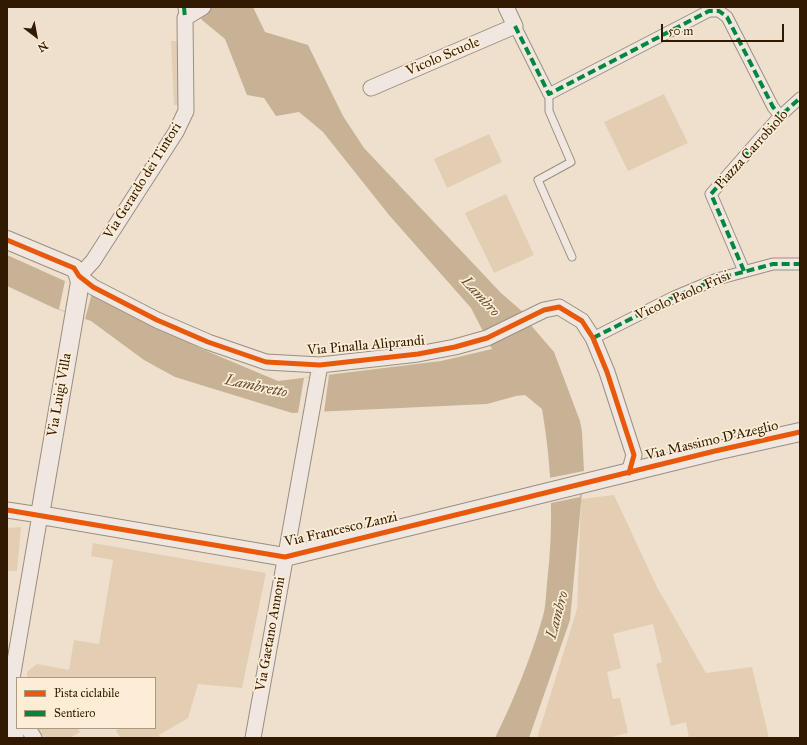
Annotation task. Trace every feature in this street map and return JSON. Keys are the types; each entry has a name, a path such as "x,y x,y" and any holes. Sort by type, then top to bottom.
{"street":[{"path":"506,7 549,94 709,11 719,11 727,17 773,107 780,116"},
{"name":"Via Gerardo dei Tintori","path":"80,282 176,132 186,111 192,11"},
{"name":"Vicolo Scuole","path":"371,88 515,26"},
{"name":"Piazza Carrobiolo","path":"744,271 712,194 780,116 800,98"},
{"name":"Via Pinalla Aliprandi","path":"7,240 74,268 80,282 93,287 157,320 208,342 266,362 319,369 455,347 486,338 544,310 559,307 582,322 593,338 607,372 634,455 629,473"},
{"name":"Vicolo Paolo Frisi","path":"593,338 674,297 717,279 773,264 800,264"},
{"name":"Via Luigi Villa","path":"40,515 80,282"},
{"name":"Via Gaetano Annoni","path":"253,738 319,369"},
{"name":"Via Massimo D'Azeglio","path":"629,473 800,432"},
{"name":"Via Francesco Zanzi","path":"40,515 285,557 582,486 629,473"},
{"path":"7,510 40,515 8,689 16,738"},
{"path":"8,689 16,708"},
{"path":"29,729 34,738"}],"lane":[{"path":"549,94 549,111 571,162 538,180 572,257"}],"shaded area":[{"path":"171,41 177,41 180,105 174,105"},
{"path":"664,94 688,143 628,171 604,122"},
{"path":"489,134 502,162 447,188 434,159"},
{"path":"506,194 534,255 494,273 465,213"},
{"path":"614,495 657,587 706,673 752,667 769,738 689,738 686,722 671,726 656,664 662,662 653,624 613,634 621,668 607,672 613,699 620,698 628,733 608,738 537,738 577,609 581,499"},
{"path":"21,527 17,571 7,571 7,528"},
{"path":"93,543 266,573 242,688 198,684 188,718 159,735 160,738 121,738 116,731 119,729 156,729 156,677 27,677 27,672 37,664 69,670 74,640 99,644 113,560 91,556"},
{"path":"37,729 78,729 80,732 70,738 44,738"}],"water":[{"path":"195,7 253,7 265,32 308,45 343,116 364,148 501,293 524,313 529,323 554,352 580,421 584,471 570,620 529,738 495,738 528,663 545,608 551,539 551,496 548,452 542,409 525,395 487,404 292,413 175,377 144,360 91,321 54,308 7,286 7,255 96,295 202,349 278,381 441,361 492,349 471,308 389,215 323,132 299,112 276,116 264,98 247,95 225,39 202,20"}],"pier":[{"path":"65,281 92,293 85,319 59,309"},
{"path":"329,375 324,412 298,413 304,378"},
{"path":"584,471 580,497 551,503 549,478"}],"marked path":[{"path":"184,7 185,18"},
{"path":"515,26 549,94 709,11 719,11 727,17 773,107 780,116"},
{"path":"744,271 711,194 776,120 800,98"},
{"path":"593,338 674,297 717,279 773,264 800,264"}],"cycle path":[{"path":"7,240 74,268 79,276 93,287 157,320 208,342 266,362 320,365 418,354 455,347 487,338 544,310 559,307 582,321 593,338 607,372 634,455 629,473"},
{"path":"7,510 285,557 715,451 800,432"}],"water label":[{"name":"Lambro","path":"480,297"},
{"name":"Lambretto","path":"256,387"},
{"name":"Lambro","path":"558,615"}]}
